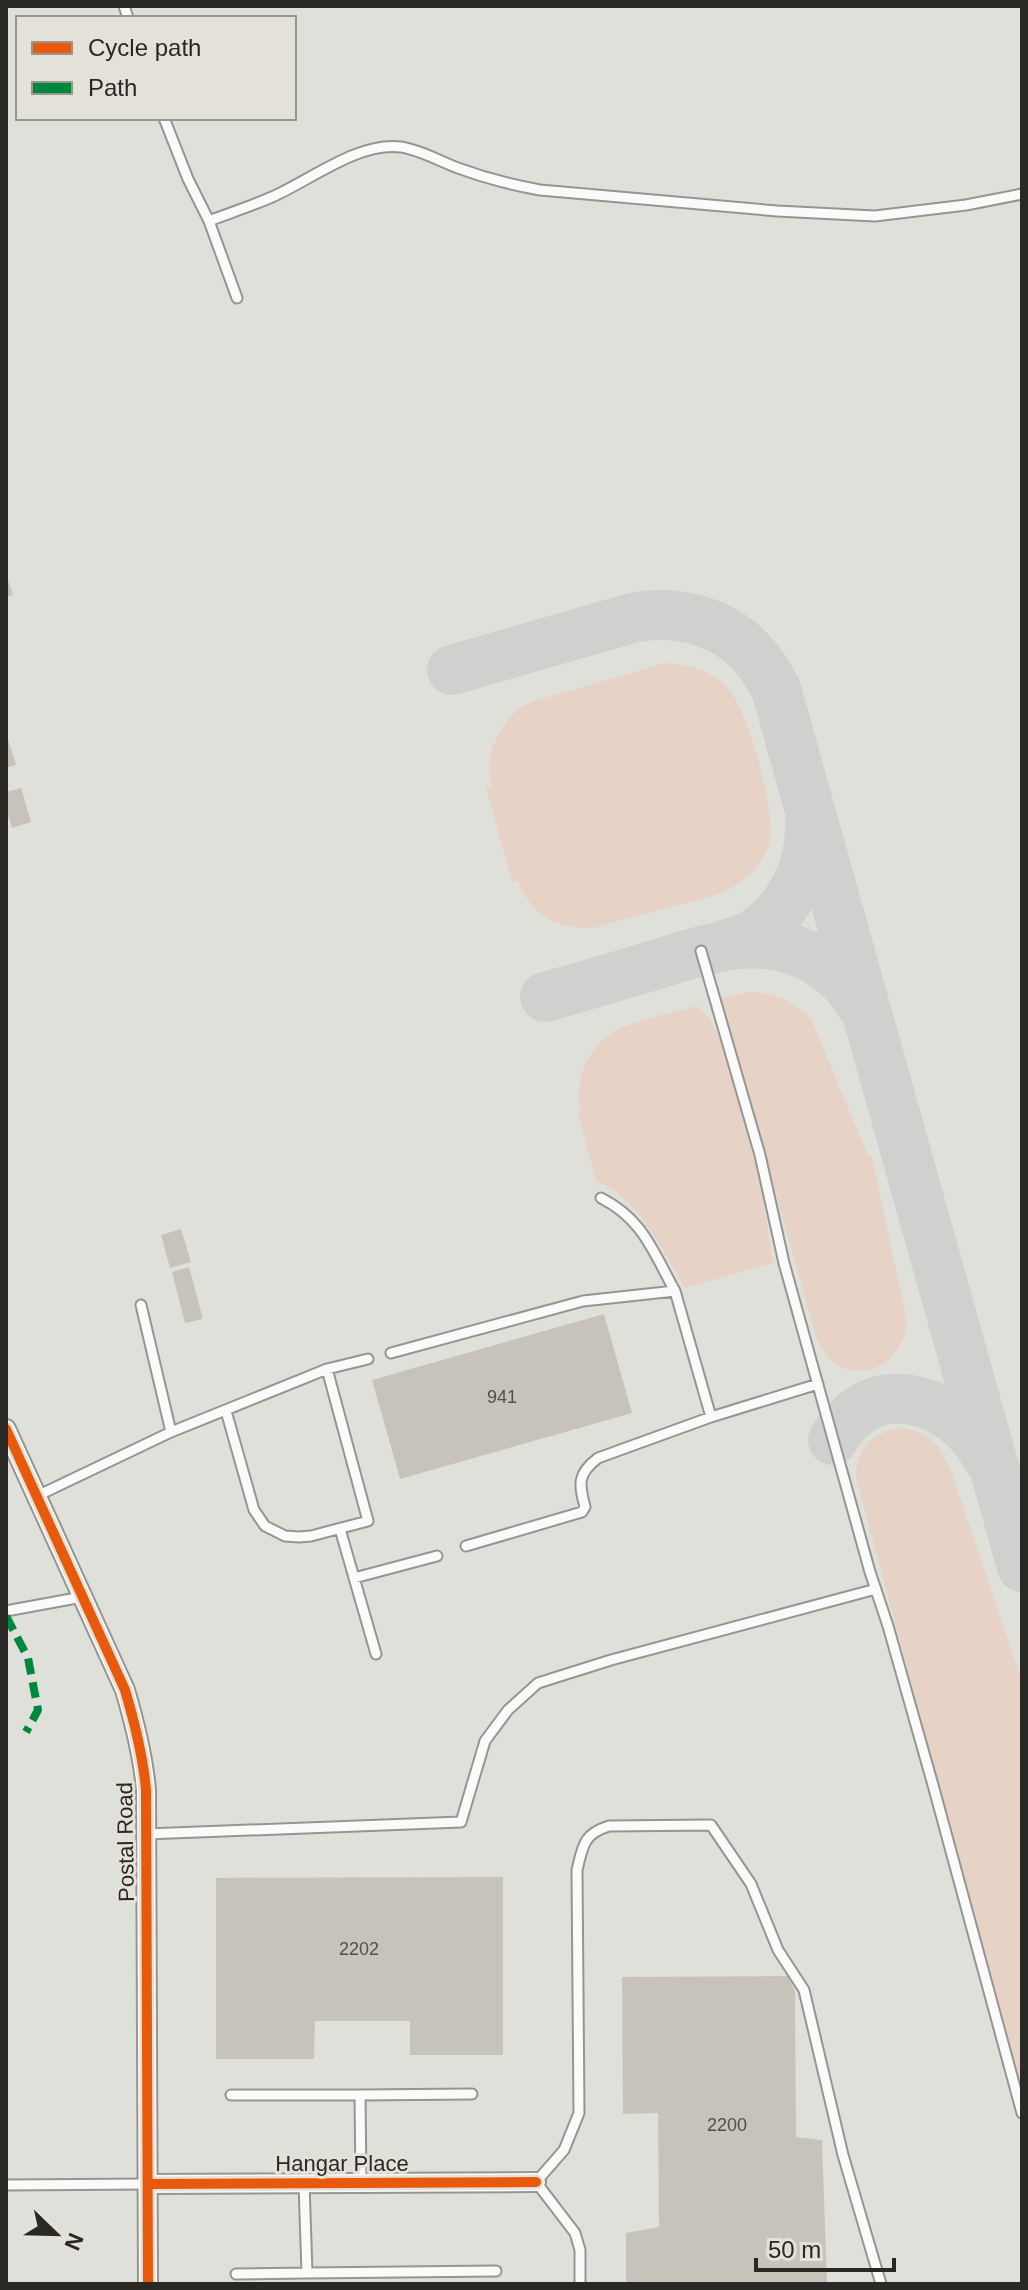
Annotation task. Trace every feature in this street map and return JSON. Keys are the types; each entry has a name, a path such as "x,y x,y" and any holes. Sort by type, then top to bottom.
{"street":[{"name":"Postal Road","path":"6,1429 125,1690 143,1759 146,1790 148,2284"},
{"name":"Hangar Place","path":"148,2184 536,2182"}],"lane":[{"path":"165,120 209,221 237,298"},
{"path":"209,221 272,197 351,156 398,146 417,150 505,184 540,190 790,212 875,216 966,205 1022,194"},
{"path":"701,951 760,1155 784,1263 925,1756 1022,2113"},
{"path":"601,1198 623,1210 639,1227 675,1291 711,1417"},
{"path":"391,1353 583,1301 675,1291"},
{"path":"141,1305 171,1432"},
{"path":"37,1496 171,1432 327,1369 368,1359"},
{"path":"226,1411 254,1510 265,1526 285,1536 299,1537 368,1521 327,1369"},
{"path":"466,1546 582,1512 585,1507 580,1487 585,1469 598,1458 711,1417 818,1384"},
{"path":"340,1529 376,1654"},
{"path":"354,1578 437,1556"},
{"path":"146,1834 461,1822 485,1741 508,1710 538,1683 611,1660 876,1589"},
{"path":"6,1611 82,1597"},
{"path":"580,2284 580,2250 575,2233 536,2182 564,2150 579,2113 577,1870 583,1845 594,1831 609,1826 711,1825 751,1884 778,1950 804,1990 843,2155 881,2284"},
{"path":"231,2095 472,2094"},
{"path":"360,2095 361,2183"},
{"path":"304,2183 307,2273"},
{"path":"6,2185 148,2184"},
{"path":"236,2274 496,2271"}],"shaded area":[{"path":"665,663 690,666 706,672 727,687 735,699 751,737 764,783 770,824 767,849 756,868 741,882 712,896 593,928 557,923 530,903 518,881 512,882 486,788 491,787 489,766 492,747 507,720 521,707"},
{"path":"748,992 783,999 812,1021 868,1156 872,1157 907,1322 902,1340 893,1355 881,1365 867,1370 852,1370 838,1365 825,1354 816,1337 721,999"},
{"path":"696,1006 709,1017 721,1043 761,1184 773,1263 685,1288 636,1211 610,1187 596,1181 578,1114 582,1113 579,1090 584,1068 604,1039 631,1024"},
{"path":"902,1428 928,1437 951,1471 1022,1681 1022,2095 856,1478 859,1458 868,1443 882,1433"}],"building":[{"path":"6,574 13,595 6,597"},
{"path":"6,733 16,765 6,768"},
{"path":"21,788 31,822 12,828 6,809 6,792"},
{"path":"181,1229 191,1262 170,1268 161,1235"},
{"path":"189,1267 203,1319 185,1323 172,1272"},
{"path":"604,1314 632,1413 400,1479 372,1380"},
{"path":"503,1877 503,2055 410,2055 410,2021 315,2021 314,2059 216,2059 216,1878"},
{"path":"789,1976 795,1992 796,2137 822,2140 827,2284 626,2284 626,2233 659,2227 658,2113 623,2114 622,1977"}],"taxiway":[{"path":"452,670 632,618 666,615 700,621 730,635 744,645 767,673 776,689 1022,1567"},
{"path":"725,945 755,933 779,912 803,871 810,824"},
{"path":"545,997 693,953 754,943 795,950 816,960 843,981 863,1008"},
{"path":"833,1440 846,1422 863,1408 878,1401 909,1400 924,1403 953,1418 966,1428 990,1461"}],"marked path":[{"path":"6,1616 28,1658 38,1710 26,1732"}],"cycle path":[{"path":"6,1429 125,1690 143,1764 146,1790 148,2284"},
{"path":"148,2184 536,2182"}]}
